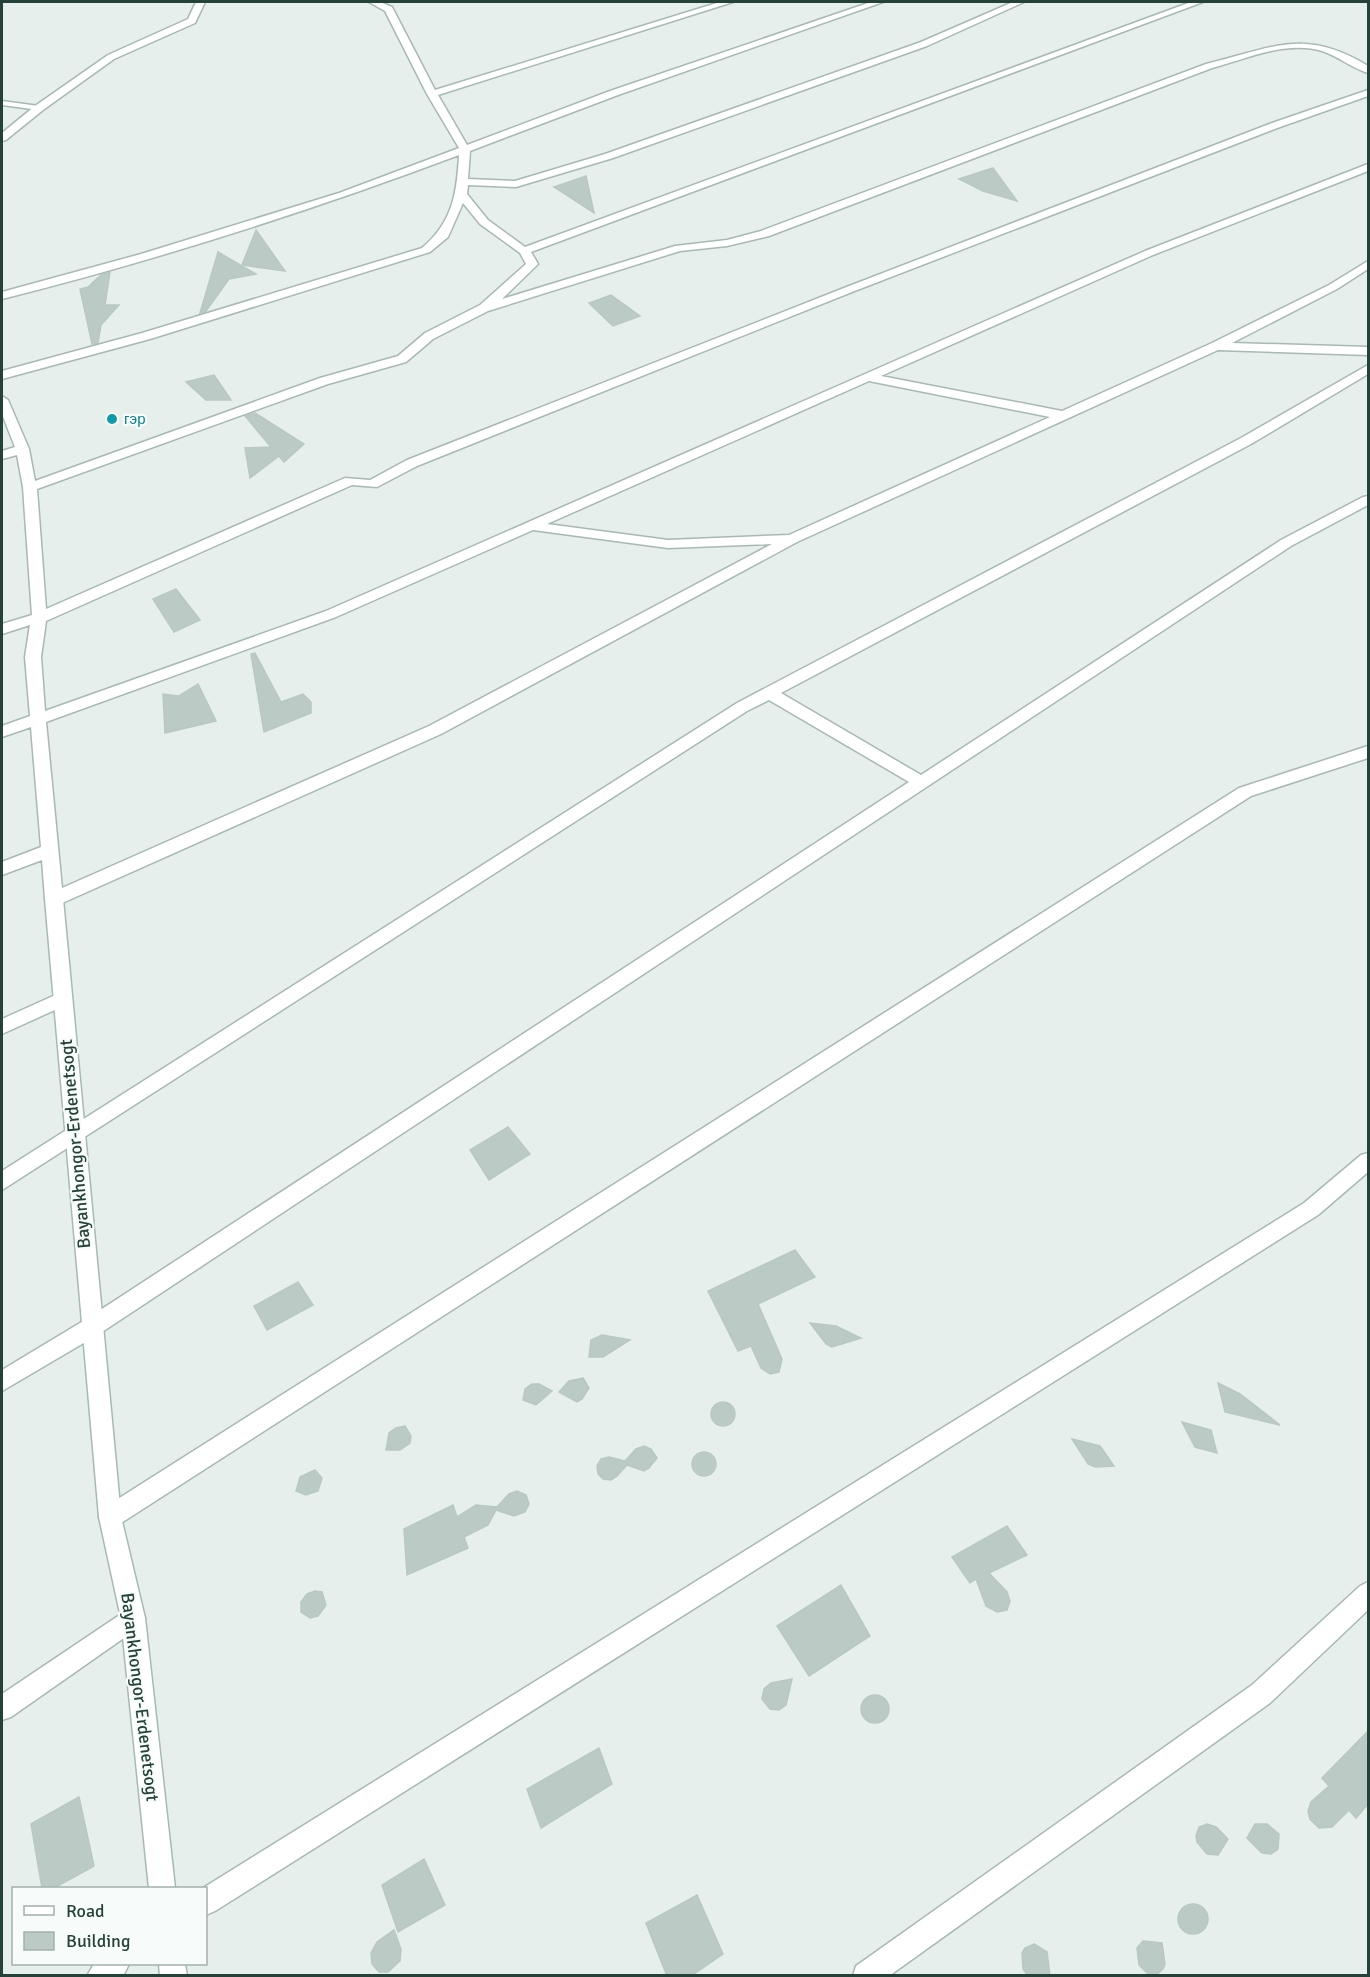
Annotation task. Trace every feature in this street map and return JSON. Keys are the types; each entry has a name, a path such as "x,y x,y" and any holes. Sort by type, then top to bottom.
{"street":[{"path":"2,138 39,108 111,57 192,21 201,2"},
{"path":"2,375 146,336 426,250 442,237 462,188 465,150 432,94 389,9 374,2"},
{"path":"432,94 728,2"},
{"path":"2,295 145,256 343,195 614,93 878,2"},
{"path":"462,188 516,184 609,156 924,44 1019,2"},
{"path":"524,251 1198,2"},
{"path":"30,487 324,381 402,359 429,336 484,308 679,249 727,243 765,234 1209,66 1282,47 1301,45 1327,50 1368,70"},
{"path":"2,629 39,618 350,481 372,484 412,463 848,290 1276,125 1368,93"},
{"path":"2,732 331,614 1149,253 1368,167"},
{"path":"1350,173 1368,173"},
{"path":"462,188 484,222 524,251 532,264 484,308"},
{"path":"54,899 435,730 792,539 1216,346 1333,287 1368,264"},
{"path":"1216,346 1368,351"},
{"path":"2,1181 742,707 1246,441 1368,369"},
{"path":"868,376 1062,416"},
{"name":"Bayankhongor-Erdenetsogt","path":"2,400 22,449 30,487 39,618 33,657 92,1327 110,1517 134,1618 162,1887"},
{"path":"2,455 22,449"},
{"path":"2,1381 92,1327 1286,543 1368,500"},
{"path":"530,526 668,544 792,539"},
{"path":"769,693 921,782"},
{"path":"110,1517 1245,792 1368,752"},
{"path":"2,869 50,850"},
{"path":"2,1027 63,999"},
{"path":"207,1901 1301,1215 1368,1161"},
{"path":"866,1976 1261,1694 1368,1594"},
{"path":"2,1708 134,1618"},
{"path":"100,1976 115,1965"}],"lane":[{"path":"2,103 39,108"}],"building":[{"path":"993,168 1017,201 983,191 959,179"},
{"path":"586,176 594,213 554,187"},
{"path":"256,230 285,271 242,265"},
{"path":"218,252 256,274 229,279 206,311 200,313"},
{"path":"110,272 105,305 119,305 101,325 98,343 92,344 80,289 88,287 101,275"},
{"path":"611,295 640,316 613,326 589,303"},
{"path":"214,375 231,400 206,400 186,382"},
{"path":"255,413 304,444 284,462 279,456 250,478 245,448 271,447 245,416"},
{"path":"176,589 200,620 174,632 153,599"},
{"path":"255,653 281,702 303,694 311,702 311,713 264,732 251,654"},
{"path":"198,684 216,721 165,733 163,694 179,696"},
{"path":"508,1127 530,1154 489,1180 470,1150"},
{"path":"795,1250 815,1277 758,1304 782,1359 779,1372 770,1374 761,1368 751,1346 738,1351 708,1291"},
{"path":"298,1282 313,1305 267,1330 254,1306"},
{"path":"810,1323 836,1326 861,1338 832,1347 826,1344"},
{"path":"602,1335 630,1340 603,1357 589,1357 591,1340"},
{"path":"583,1378 589,1388 582,1399 577,1402 559,1392 569,1381"},
{"path":"1218,1383 1240,1394 1280,1425 1225,1412"},
{"path":"532,1384 539,1384 552,1391 536,1405 523,1400 525,1389"},
{"path":"723,1402 731,1406 735,1414 731,1422 723,1426 715,1422 711,1414 715,1406"},
{"path":"1182,1422 1211,1430 1217,1453 1195,1447"},
{"path":"405,1426 411,1436 410,1443 400,1450 386,1450 389,1433"},
{"path":"1072,1439 1100,1446 1114,1466 1095,1467 1088,1464"},
{"path":"644,1446 651,1449 657,1458 649,1468 644,1471 627,1465 611,1480 603,1479 598,1474 597,1466 601,1459 609,1457 625,1461 636,1449"},
{"path":"704,1452 709,1453 715,1459 715,1469 709,1475 704,1476 699,1475 693,1469 692,1464 693,1459 699,1453"},
{"path":"315,1470 322,1478 318,1491 306,1495 296,1491 300,1477"},
{"path":"517,1491 526,1495 529,1504 525,1512 514,1516 496,1510 488,1525 464,1537 468,1548 407,1575 404,1529 453,1505 457,1517 476,1505 497,1507 509,1494"},
{"path":"1007,1526 1027,1555 989,1573 1007,1592 1010,1601 1007,1610 997,1612 986,1606 976,1579 970,1583 952,1557"},
{"path":"841,1585 870,1636 809,1676 777,1626"},
{"path":"315,1591 322,1592 326,1605 318,1616 310,1618 301,1612 301,1602 307,1594"},
{"path":"792,1679 786,1705 779,1710 770,1709 762,1699 764,1689 771,1683"},
{"path":"875,1695 885,1699 889,1709 885,1719 875,1723 865,1719 861,1709 865,1699"},
{"path":"1368,1731 1368,1804 1356,1818 1349,1810 1332,1827 1319,1828 1310,1819 1308,1811 1311,1802 1329,1786 1322,1778"},
{"path":"599,1748 612,1784 541,1828 527,1789"},
{"path":"79,1797 94,1866 56,1887 42,1887 31,1824"},
{"path":"1207,1824 1216,1827 1228,1839 1218,1855 1207,1854 1197,1842 1199,1827"},
{"path":"1255,1824 1267,1824 1279,1834 1278,1849 1271,1854 1262,1853 1247,1838"},
{"path":"424,1859 445,1905 398,1932 382,1885"},
{"path":"697,1895 723,1954 691,1976 667,1976 646,1923"},
{"path":"1193,1904 1204,1908 1208,1919 1204,1930 1193,1934 1182,1930 1178,1919 1182,1908"},
{"path":"394,1930 401,1949 400,1961 388,1972 379,1972 372,1964 371,1953 377,1942"},
{"path":"1143,1941 1162,1943 1165,1964 1156,1975 1147,1973 1139,1965 1137,1948"},
{"path":"1034,1944 1047,1952 1050,1976 1028,1976 1023,1969 1022,1953 1025,1948"}],"place":[{"name":"гэр","path":"112,419"}]}
